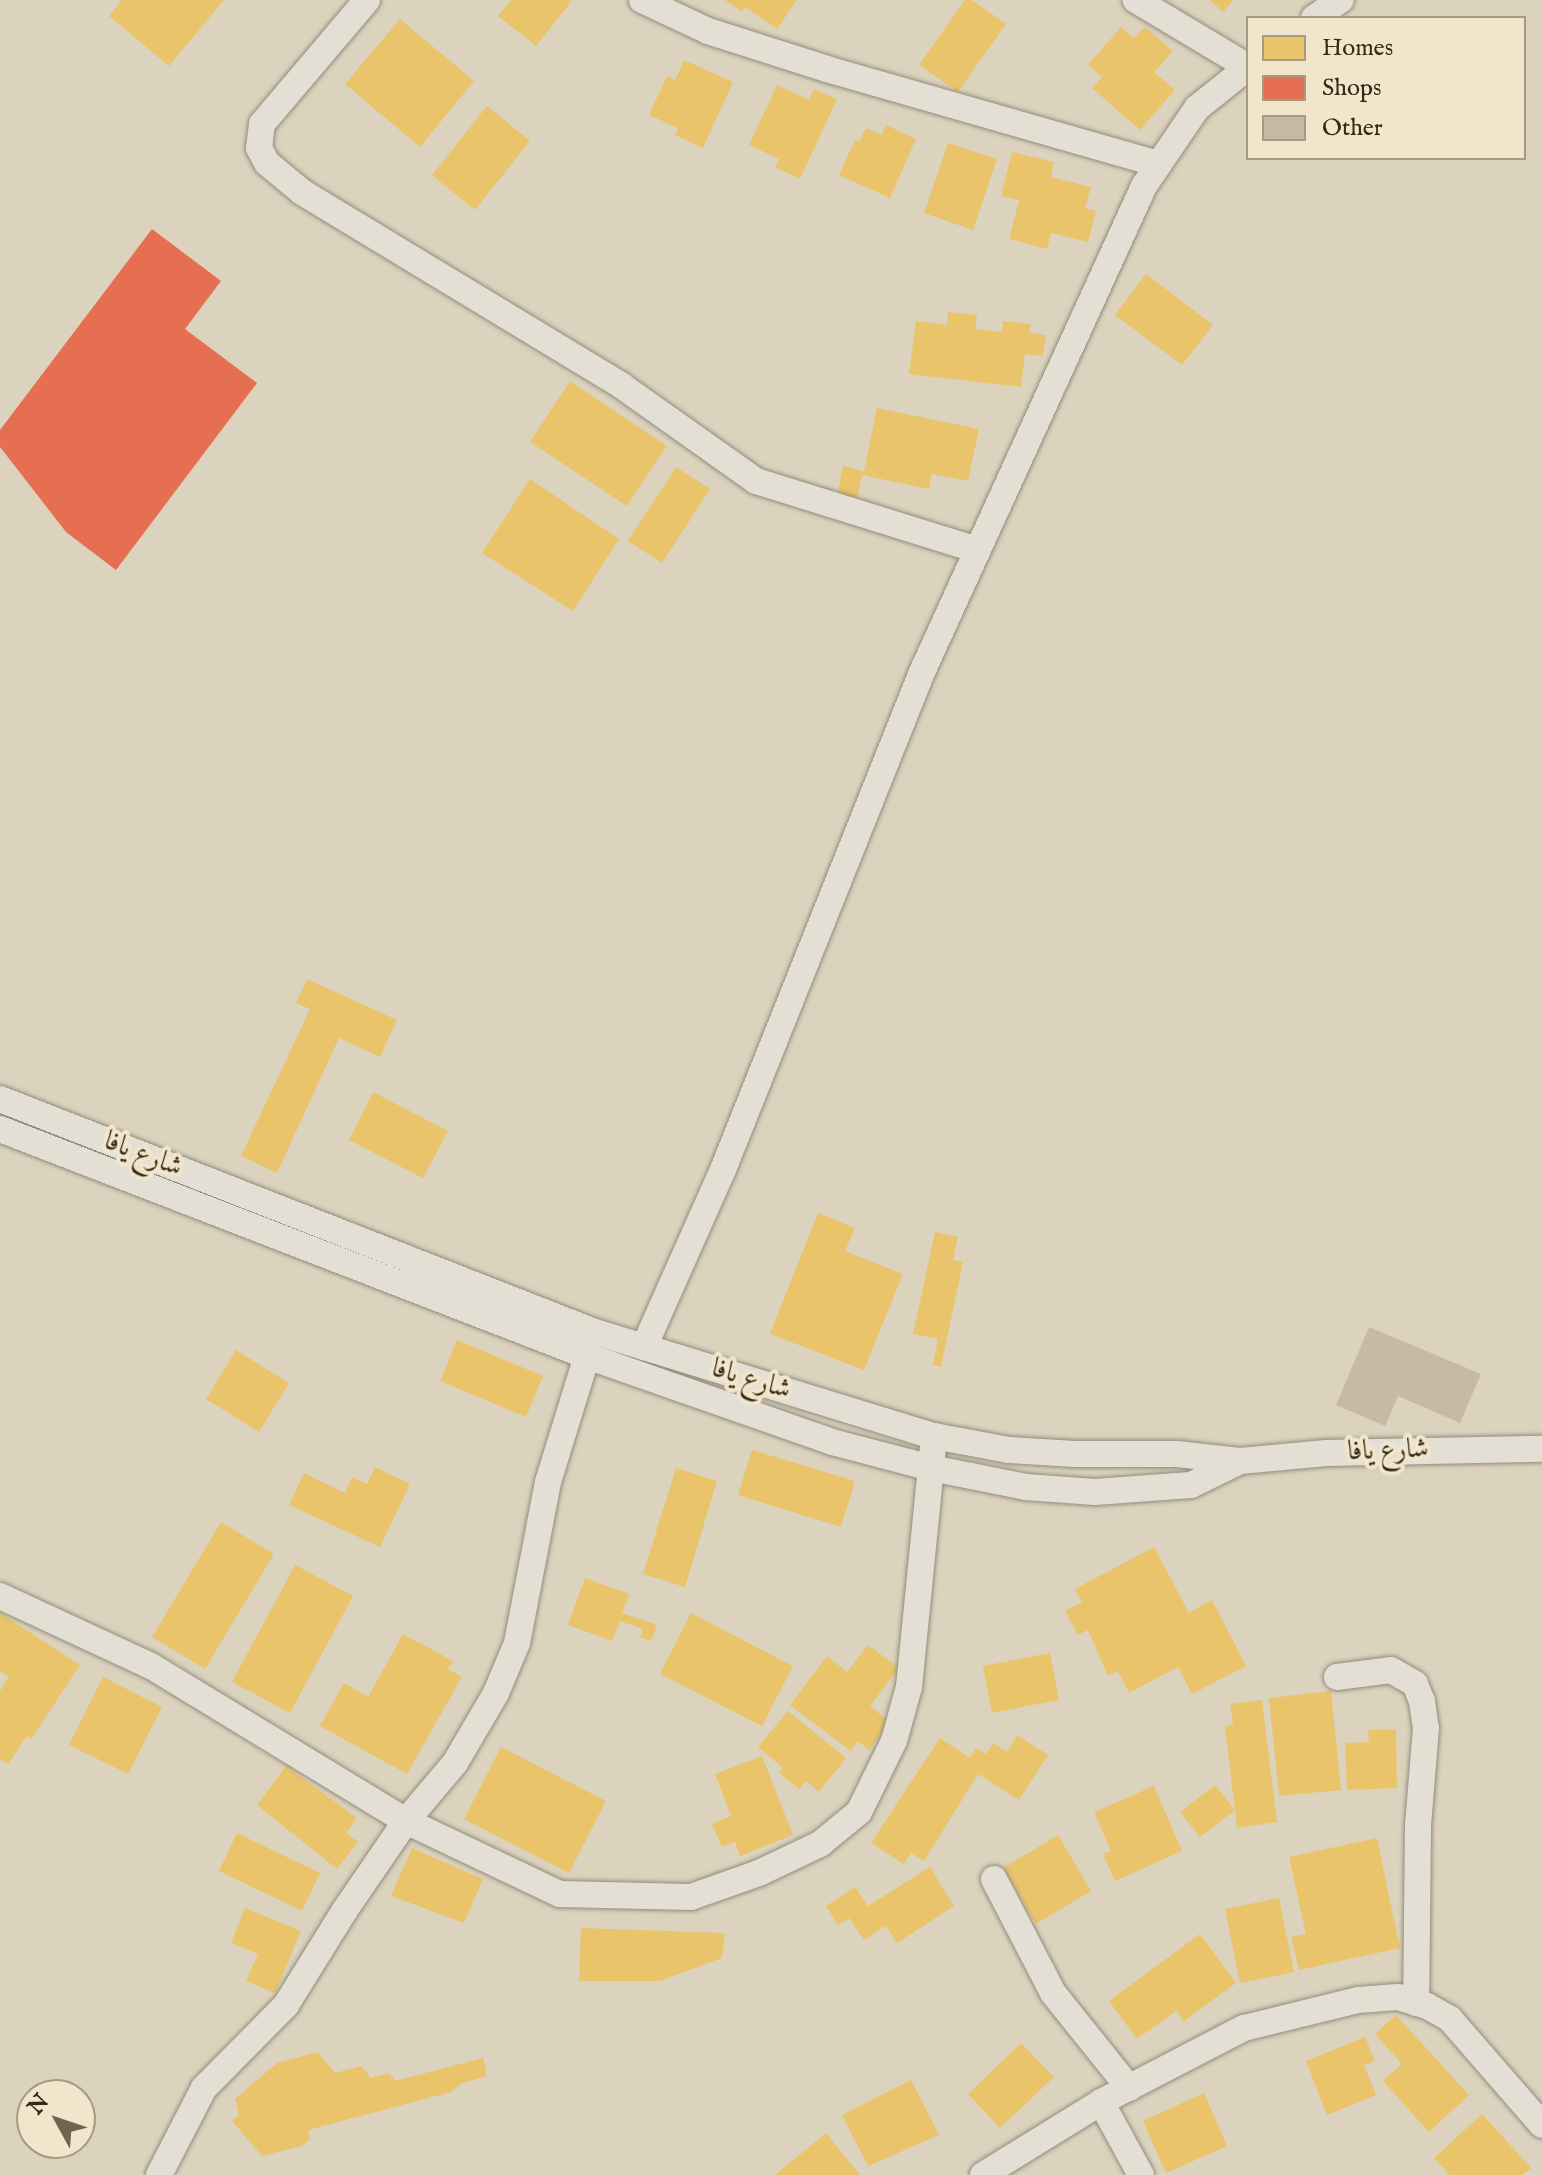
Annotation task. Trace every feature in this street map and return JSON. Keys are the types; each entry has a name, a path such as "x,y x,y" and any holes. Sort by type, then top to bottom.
{"street":[{"path":"367,0 262,124 259,148 267,163 302,192 622,386 756,481 978,550"},
{"path":"642,0 708,31 827,69 1159,164"},
{"path":"1136,0 1246,66"},
{"path":"1317,16 1341,0"},
{"path":"644,1347 722,1172 922,672 1144,186 1197,108 1246,69"},
{"name":"شارع يافا","path":"0,1099 595,1332 934,1436 1009,1450 1075,1454 1177,1454 1240,1461 1327,1453 1542,1449"},
{"path":"0,1129 587,1356 832,1442 931,1468 1026,1487 1095,1492 1191,1485 1240,1461"},
{"path":"159,2175 204,2088 286,2005 345,1910 406,1821 455,1763 496,1693 517,1643 548,1482 587,1356"},
{"path":"0,1596 151,1666 406,1821 560,1894 691,1897 759,1873 820,1844 859,1812 894,1741 909,1687 934,1436"},
{"path":"1337,1677 1391,1670 1415,1684 1422,1701 1426,1728 1418,1825 1416,2003"},
{"path":"994,1879 1053,1993 1129,2088"},
{"path":"983,2175 1101,2102 1244,2028 1358,2000 1398,1997 1450,2019 1542,2125"},
{"path":"1101,2102 1141,2175"}],"building: Homes":[{"path":"122,0 224,0 169,66 109,16"},
{"path":"511,0 571,2 536,46 498,16"},
{"path":"725,0 797,0 777,29 745,7 742,12"},
{"path":"965,0 972,0 1006,24 958,92 919,65"},
{"path":"1210,0 1234,0 1223,12"},
{"path":"400,19 474,81 420,147 345,84"},
{"path":"1121,27 1134,38 1145,27 1173,51 1154,72 1175,90 1140,130 1092,88 1102,77 1088,65"},
{"path":"684,60 733,82 703,148 675,135 678,128 649,115 667,76 675,80"},
{"path":"777,85 809,100 814,89 837,99 800,179 775,167 779,159 749,145"},
{"path":"487,106 530,141 475,210 432,175"},
{"path":"886,125 916,139 890,198 839,175 855,140 859,142 866,128 882,135"},
{"path":"948,143 997,159 973,230 924,213"},
{"path":"1012,152 1054,162 1051,177 1091,187 1085,208 1096,211 1088,242 1051,233 1047,249 1009,239 1019,200 1001,196"},
{"path":"1146,274 1213,325 1182,365 1115,315"},
{"path":"948,312 977,315 975,329 1002,332 1003,321 1031,324 1030,333 1046,335 1043,356 1025,354 1021,387 909,374 916,321 947,325"},
{"path":"570,381 667,446 627,506 530,442"},
{"path":"877,408 979,429 968,481 932,474 929,489 862,475 857,500 837,496 843,466 864,471"},
{"path":"676,467 710,489 662,563 628,541"},
{"path":"530,479 619,539 573,611 482,553"},
{"path":"307,979 397,1020 380,1057 339,1038 277,1173 241,1156 310,1009 296,1003"},
{"path":"373,1092 448,1131 423,1178 349,1140"},
{"path":"818,1213 855,1228 845,1251 903,1274 864,1370 770,1334"},
{"path":"935,1232 958,1237 953,1260 963,1262 941,1367 933,1365 938,1339 913,1334"},
{"path":"457,1340 543,1376 526,1417 440,1381"},
{"path":"236,1350 289,1383 259,1432 206,1399"},
{"path":"752,1450 855,1481 841,1527 738,1495"},
{"path":"375,1467 410,1484 380,1547 289,1505 304,1473 345,1493 352,1477 367,1484"},
{"path":"676,1468 717,1481 685,1587 643,1574"},
{"path":"221,1522 274,1554 205,1669 152,1637"},
{"path":"1154,1547 1189,1613 1212,1600 1246,1666 1192,1694 1178,1667 1129,1693 1118,1671 1108,1676 1088,1630 1078,1635 1065,1611 1082,1602 1075,1589"},
{"path":"295,1565 353,1596 290,1713 232,1682"},
{"path":"585,1578 629,1594 622,1613 657,1625 651,1641 640,1637 643,1629 620,1621 612,1641 568,1625"},
{"path":"0,1613 80,1665 31,1739 27,1736 8,1764 0,1759 0,1691 9,1677 0,1671"},
{"path":"691,1613 793,1666 762,1726 660,1674"},
{"path":"403,1634 453,1661 448,1669 462,1677 407,1774 320,1726 344,1683 368,1697"},
{"path":"868,1645 899,1668 870,1706 890,1722 869,1750 858,1741 851,1751 790,1705 827,1656 847,1672"},
{"path":"1050,1653 1059,1700 992,1713 983,1666"},
{"path":"103,1677 162,1707 128,1774 69,1745"},
{"path":"1331,1691 1341,1790 1279,1796 1269,1698"},
{"path":"1262,1700 1277,1822 1237,1828 1225,1726 1233,1725 1230,1704"},
{"path":"788,1711 846,1758 819,1792 806,1781 799,1789 779,1773 783,1768 758,1747"},
{"path":"1396,1729 1397,1788 1347,1790 1345,1743 1369,1742 1368,1730"},
{"path":"1017,1735 1048,1755 1019,1800 978,1774 924,1861 911,1853 904,1864 871,1843 940,1738 970,1758 976,1748 986,1754 993,1743 1007,1752"},
{"path":"501,1747 606,1801 569,1873 464,1819"},
{"path":"762,1756 793,1835 740,1856 735,1842 722,1847 712,1824 731,1816 715,1774"},
{"path":"286,1766 357,1818 346,1833 358,1842 337,1869 257,1805"},
{"path":"1215,1785 1235,1810 1200,1837 1180,1812"},
{"path":"1154,1786 1182,1851 1115,1881 1103,1854 1111,1851 1094,1812"},
{"path":"237,1833 320,1873 302,1911 219,1871"},
{"path":"1058,1835 1091,1891 1036,1924 1003,1868"},
{"path":"1377,1838 1400,1948 1299,1970 1291,1937 1306,1934 1289,1857"},
{"path":"412,1848 483,1879 464,1923 391,1896"},
{"path":"930,1867 954,1906 897,1943 886,1926 864,1940 849,1918 838,1925 826,1906 855,1887 868,1906"},
{"path":"1279,1898 1294,1972 1240,1983 1225,1909"},
{"path":"245,1908 301,1931 275,1993 246,1981 258,1954 231,1943"},
{"path":"581,1928 725,1933 722,1958 660,1981 579,1981"},
{"path":"1200,1934 1236,1983 1184,2021 1176,2011 1137,2039 1109,2001"},
{"path":"1396,2015 1469,2095 1429,2132 1383,2081 1402,2064 1375,2034"},
{"path":"1365,2037 1375,2061 1364,2065 1376,2095 1327,2115 1306,2061"},
{"path":"1021,2043 1054,2077 1000,2128 968,2094"},
{"path":"318,2052 335,2073 361,2066 371,2078 389,2073 395,2081 483,2058 487,2076 462,2083 451,2092 308,2130 310,2139 302,2146 262,2156 232,2121 239,2115 235,2099 277,2063"},
{"path":"911,2080 939,2135 868,2166 842,2115"},
{"path":"1204,2093 1227,2146 1166,2173 1143,2121"},
{"path":"1482,2114 1531,2168 1522,2175 1450,2175 1434,2158"},
{"path":"826,2133 860,2175 775,2175"}],"building: Shops":[{"path":"152,229 221,281 185,329 257,383 116,570 66,532 0,447 0,430"}],"building: Other":[{"path":"1369,1327 1481,1374 1460,1423 1398,1396 1385,1426 1336,1405"}]}
